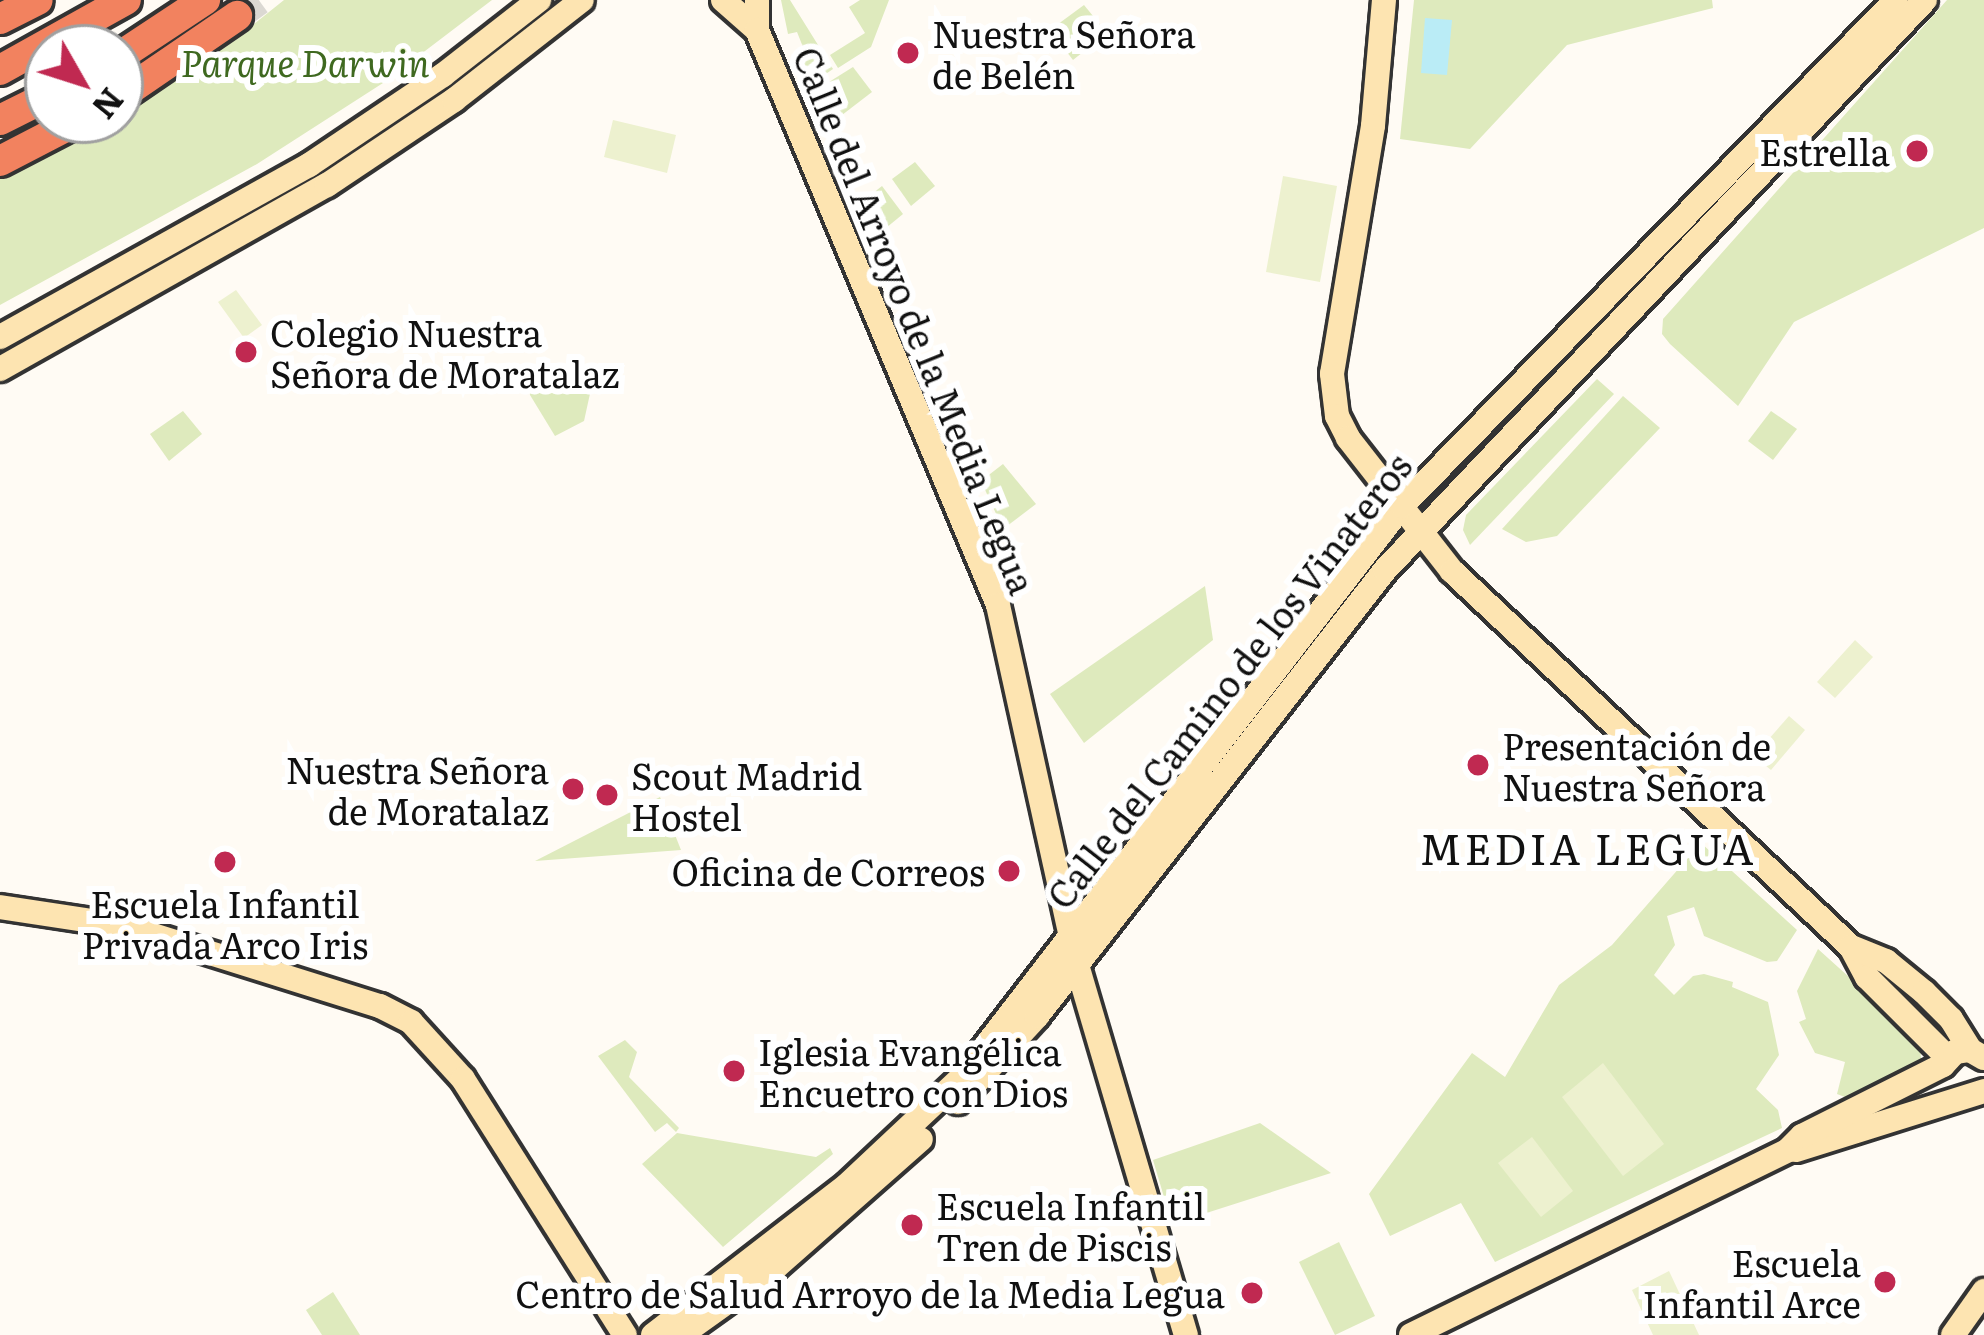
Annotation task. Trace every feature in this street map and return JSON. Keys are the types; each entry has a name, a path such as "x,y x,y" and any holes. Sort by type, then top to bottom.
{"highway":[{"path":"0,19 38,0"},
{"path":"0,70 127,0"},
{"path":"144,40 205,0"},
{"path":"144,80 237,16"},
{"path":"0,161 33,144"}],"street":[{"path":"0,337 309,164 443,75 539,0"},
{"path":"0,369 327,185 454,100 582,0"},
{"name":"Calle del Arroyo de la Media Legua","path":"723,0 757,30"},
{"name":"Calle del Arroyo de la Media Legua","path":"757,0 757,30 991,584 1077,965 1186,1335"},
{"path":"1384,0 1373,126 1332,395 1348,438 1451,571 1851,947 1867,976 1968,1057"},
{"name":"Calle del Camino de los Vinateros","path":"653,1335 766,1251 961,1078 1402,506 1896,0"},
{"name":"Calle del Camino de los Vinateros","path":"681,1335 776,1267 889,1170 998,1063 1420,532 1925,0"},
{"path":"0,907 124,926 380,1006 411,1022 463,1078 626,1335"},
{"path":"1968,1057 1945,1088 1976,1100"},
{"path":"1411,1335 1968,1057"},
{"path":"1788,1150 1807,1149 1976,1100"},
{"path":"1953,1335 1984,1292"}],"green space":[{"name":"Parque Darwin","path":"284,0 492,0 383,83 257,164 0,305 0,177 64,144 144,144 144,99 228,45"},
{"path":"781,0 790,0 833,69 810,85 796,52 803,47 797,32 788,34"},
{"path":"860,0 889,0 871,47 838,68 830,55 865,33 849,7"},
{"path":"1414,0 1712,0 1713,8 1567,45 1470,149 1400,139"},
{"path":"1947,0 1984,0 1984,228 1794,322 1738,406 1670,344 1662,334 1663,319"},
{"path":"1084,5 1107,33 1073,60 1050,30"},
{"path":"853,67 872,92 829,125 813,92"},
{"path":"613,120 676,135 667,173 604,157"},
{"path":"915,162 935,186 911,206 892,179"},
{"path":"1283,176 1337,186 1320,282 1266,272"},
{"path":"882,186 903,214 875,237 859,204"},
{"path":"236,290 262,325 244,338 218,302"},
{"path":"539,376 591,389 584,421 555,436 530,395 528,383"},
{"path":"1597,379 1614,394 1470,545 1463,530 1466,515"},
{"path":"1623,396 1660,428 1557,536 1526,542 1502,529"},
{"path":"183,411 202,434 169,461 150,434"},
{"path":"1771,411 1797,429 1773,460 1748,441"},
{"path":"1003,464 1036,504 1003,529 981,481"},
{"path":"1205,586 1213,640 1084,743 1050,694"},
{"path":"1855,640 1873,657 1835,698 1817,682"},
{"path":"1789,716 1805,730 1771,770 1754,756"},
{"path":"660,797 681,850 535,861"},
{"path":"1701,843 1797,930 1777,961 1767,962 1704,936 1694,907 1667,916 1675,945 1654,975 1674,995 1693,976 1704,974 1733,982 1732,987 1768,1002 1779,1055 1756,1089 1778,1110 1782,1128 1495,1262 1461,1203 1390,1236 1369,1194 1472,1053 1505,1077 1559,985 1612,945"},
{"path":"1818,949 1920,1041 1921,1059 1907,1071 1850,1099 1837,1094 1845,1062 1815,1053 1799,1022 1806,1019 1797,991"},
{"path":"625,1040 637,1052 629,1077 679,1128 676,1132 667,1123 655,1132 598,1056"},
{"path":"1603,1063 1664,1144 1623,1176 1562,1097"},
{"path":"1260,1123 1331,1173 1172,1224 1153,1160"},
{"path":"677,1133 816,1157 830,1148 833,1154 723,1247 642,1164"},
{"path":"1532,1137 1573,1191 1541,1217 1498,1163"},
{"path":"1339,1242 1375,1316 1335,1335 1299,1262"},
{"path":"1669,1271 1699,1335 1653,1335 1632,1290"},
{"path":"333,1292 360,1335 322,1335 306,1310"}],"water":[{"path":"1425,18 1452,20 1447,75 1421,73"}],"tunnel":[{"path":"237,16 259,0"}],"place":[{"name":"Nuestra Señora de Belén","path":"908,53"},
{"name":"Estrella","path":"1917,151"},
{"name":"Colegio Nuestra Señora de Moratalaz","path":"246,352"},
{"name":"Presentación de Nuestra Señora","path":"1478,765"},
{"name":"Nuestra Señora de Moratalaz","path":"573,789"},
{"name":"Scout Madrid Hostel","path":"607,795"},
{"name":"Escuela Infantil Privada Arco Iris","path":"225,862"},
{"name":"Oficina de Correos","path":"1009,871"},
{"name":"Iglesia Evangélica Encuetro con Dios","path":"734,1071"},
{"name":"Escuela Infantil Tren de Piscis","path":"912,1225"},
{"name":"Escuela Infantil Arce","path":"1885,1282"},
{"name":"Centro de Salud Arroyo de la Media Legua","path":"1252,1293"}],"district":[{"name":"MEDIA LEGUA","path":"1588,847"}]}
